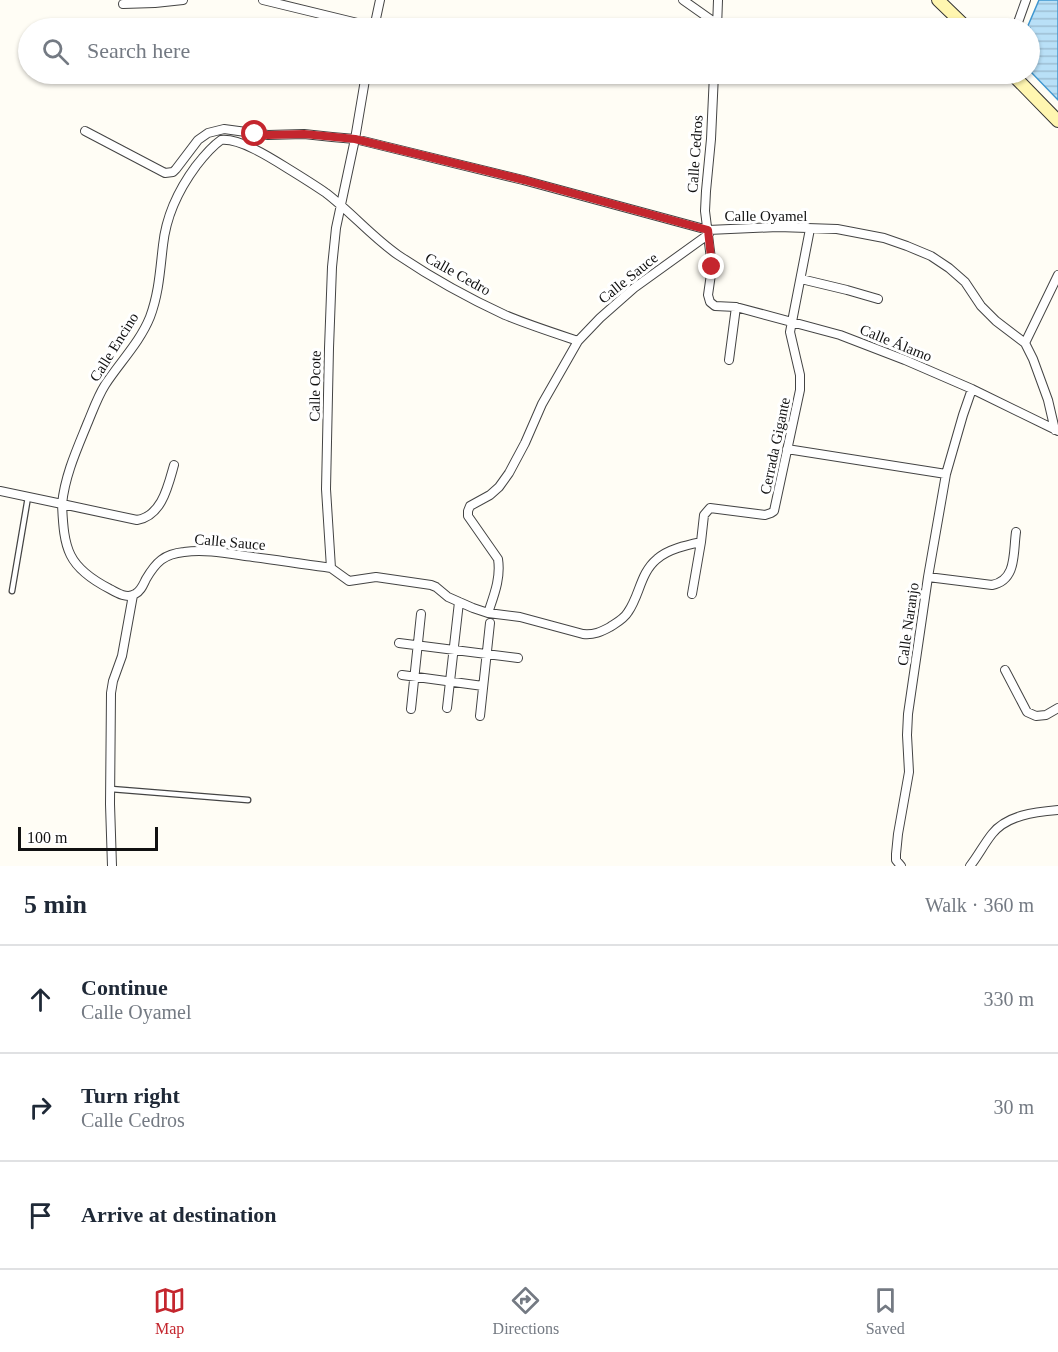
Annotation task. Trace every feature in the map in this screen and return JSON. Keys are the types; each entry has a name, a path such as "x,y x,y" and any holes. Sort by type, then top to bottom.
{"main road":[{"path":"938,0 957,18"},
{"path":"1022,84 1058,121"}],"street":[{"path":"123,4 183,0"},
{"path":"263,0 334,18"},
{"path":"376,18 380,0"},
{"path":"683,0 707,18"},
{"path":"717,18 718,0"},
{"path":"1020,18 1026,0"},
{"name":"Calle Ocote","path":"331,568 326,489 332,267 336,228 364,84"},
{"name":"Calle Cedros","path":"714,84 705,211 712,267 708,295 710,302 715,306"},
{"name":"Calle Oyamel","path":"85,131 165,173 173,172 198,140 208,133 224,129 268,135 304,134 355,139 524,180 708,232 778,227 837,229 862,233 907,246 931,256 959,275 981,306 996,321 1025,343 1033,358 1057,430"},
{"name":"Calle Cedro","path":"217,142 225,140 242,144 300,176 325,193 396,254 464,295 507,315 578,341"},
{"name":"Calle Encino","path":"62,504 67,474 97,401 143,332 150,317 158,287 163,243 177,197 186,180 217,142"},
{"name":"Cerrada Gigante","path":"701,542 704,515 710,508 765,514 774,511 776,506 801,382 790,336 810,229"},
{"name":"Calle Sauce","path":"488,613 496,590 500,567 498,559 468,516 470,506 490,495 509,473 543,404 578,341 634,288 708,232"},
{"path":"1025,343 1058,275"},
{"path":"801,279 878,300"},
{"name":"Calle Álamo","path":"715,306 736,307 840,335 972,388 1057,430"},
{"path":"729,360 736,307"},
{"name":"Calle Naranjo","path":"901,866 898,864 896,854 909,772 908,714 928,577 946,474 972,388"},
{"path":"787,449 946,474"},
{"path":"0,491 137,520 146,519 155,511 166,491 174,465"},
{"path":"62,504 67,549 76,564 99,584 121,594 133,595 122,656 111,693 112,866"},
{"path":"928,577 998,584 1007,578 1011,571 1016,532"},
{"path":"692,594 701,542"},
{"name":"Calle Sauce","path":"133,595 142,588 154,566 167,556 184,552 218,552 331,568 350,581 388,578 431,585 448,597 488,613 520,617 592,635 599,633 627,614 647,569 657,558 701,542"},
{"path":"447,708 459,602"},
{"path":"411,709 421,614"},
{"path":"480,716 490,623"},
{"path":"399,643 518,658"},
{"path":"1005,670 1028,712 1036,716 1046,715 1058,708"},
{"path":"402,675 483,686"},
{"path":"963,866 972,866 992,834 1007,822 1021,816 1058,810"}],"lane":[{"path":"12,591 28,497"},
{"path":"111,789 248,800"}],"water":[{"path":"1039,0 1058,0 1058,100 1040,81 1040,18 1031,18"}],"route":[{"path":"255,134 304,134 355,139 524,180 708,230 712,267"}]}
